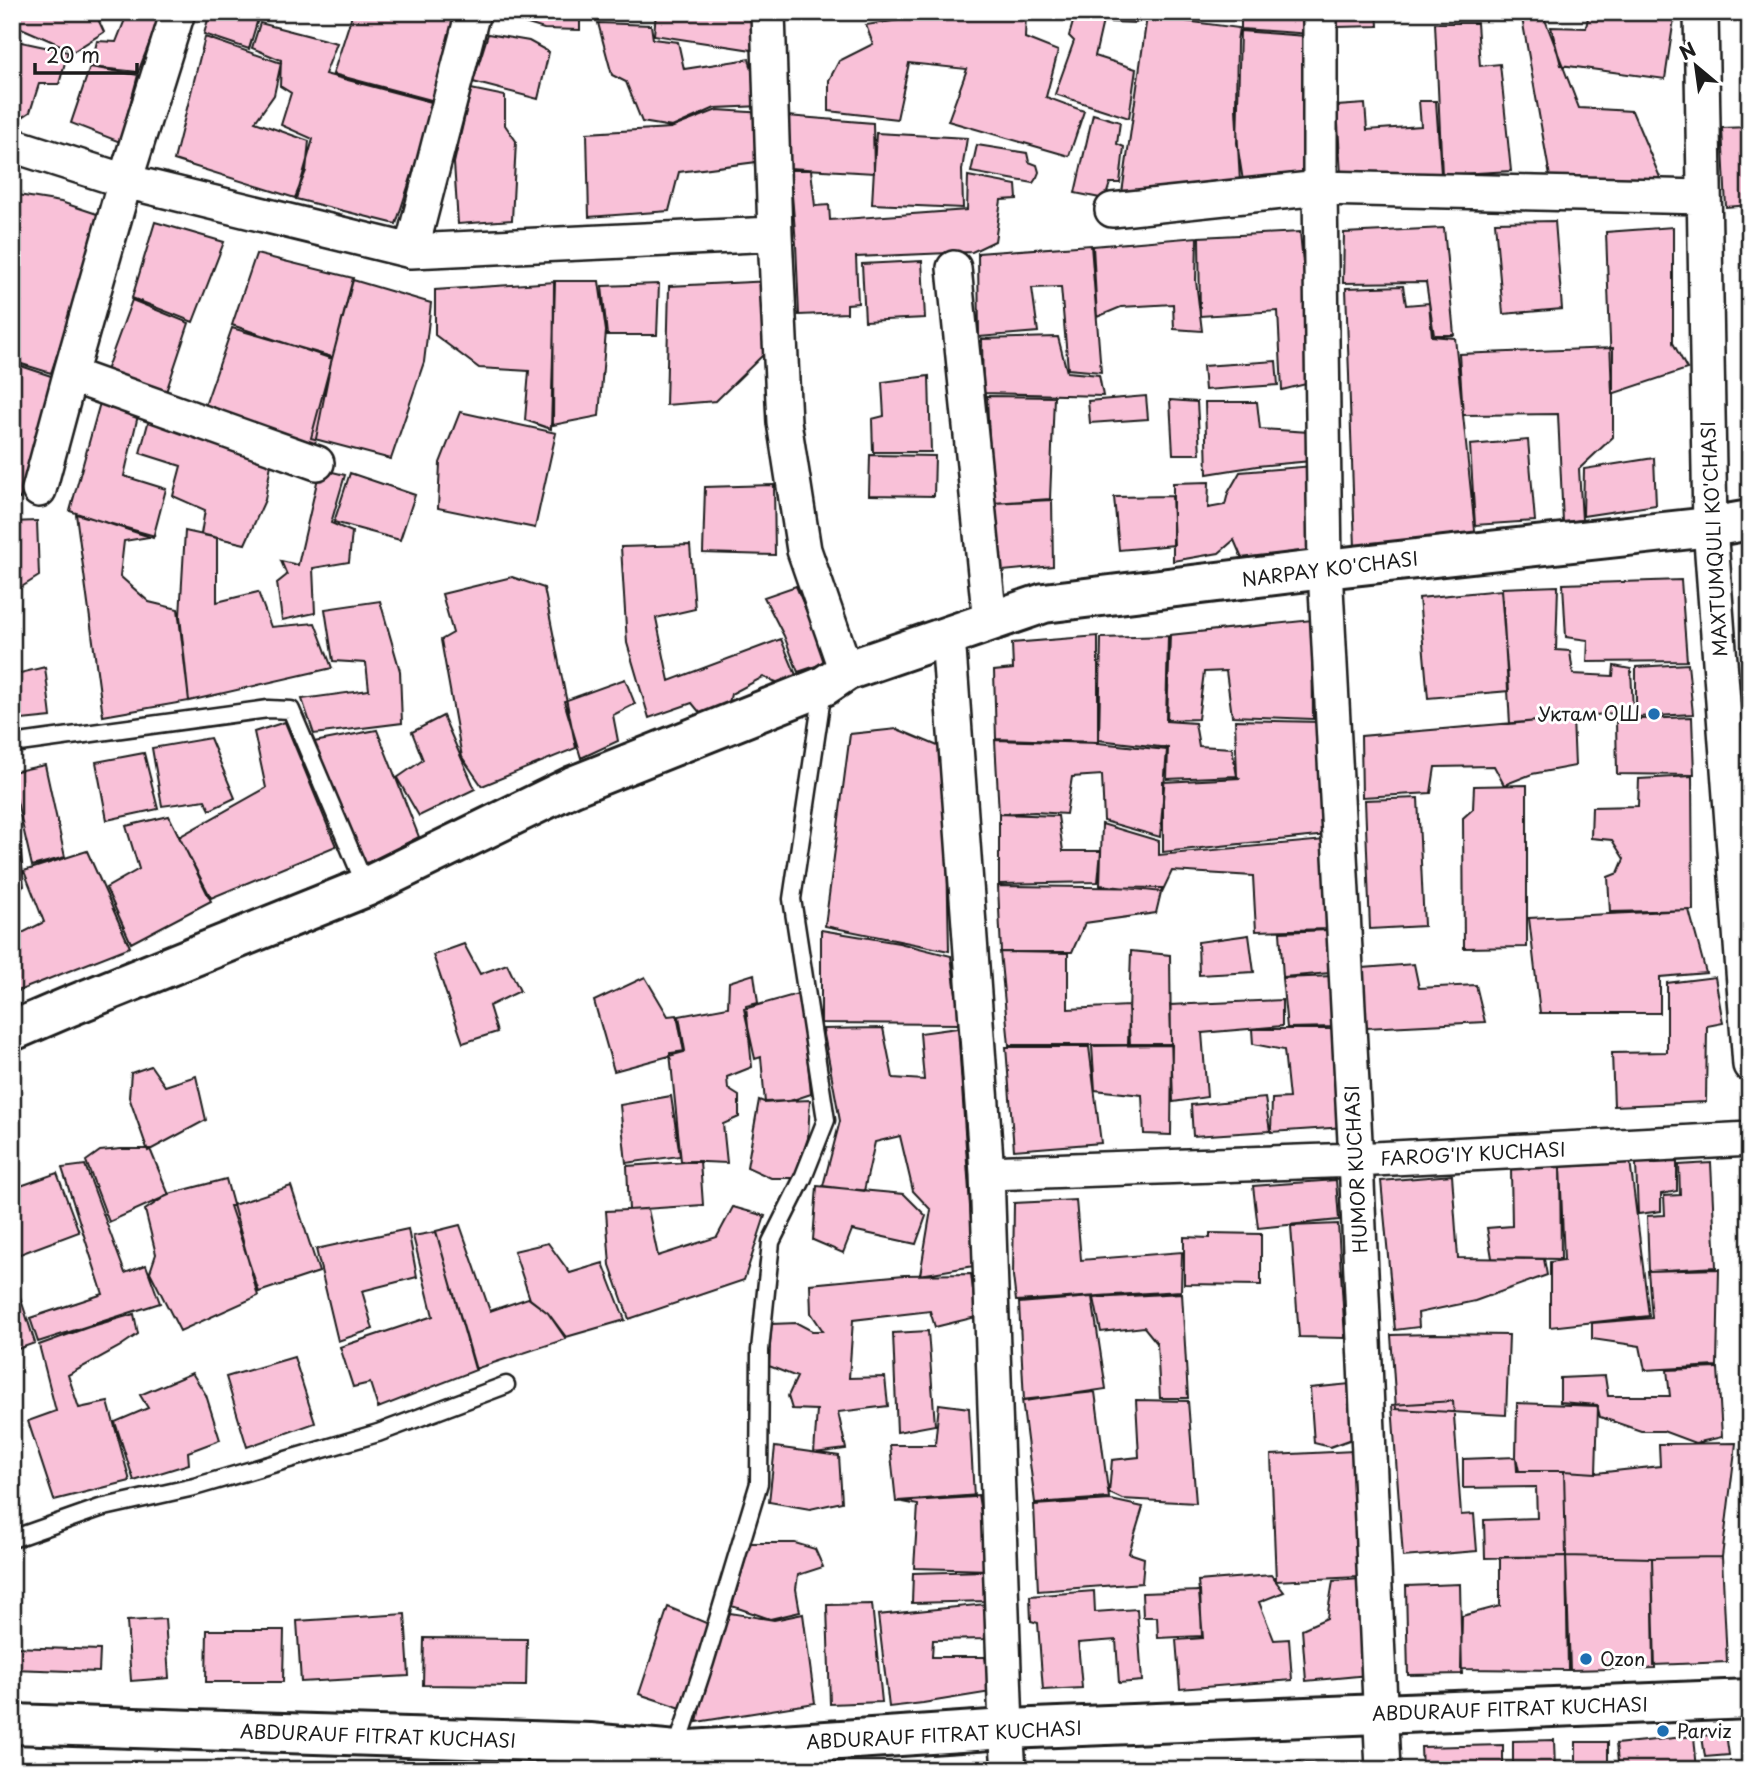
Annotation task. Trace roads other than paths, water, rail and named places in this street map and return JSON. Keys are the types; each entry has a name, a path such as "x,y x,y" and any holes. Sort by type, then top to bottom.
{"street":[{"path":"39,490 125,181 178,12"},
{"path":"411,251 473,12"},
{"path":"768,12 784,422 804,550 835,678"},
{"name":"HUMOR KUCHASI","path":"1320,12 1325,569 1356,1160 1382,1770"},
{"name":"MAXTUMQULI KO'CHASI","path":"1701,12 1704,197 1726,524 1750,1065"},
{"path":"12,145 125,181 411,251 775,234"},
{"path":"1112,210 1320,188 1704,197"},
{"path":"954,268 990,622"},
{"path":"70,375 317,463"},
{"name":"NARPAY KO'CHASI","path":"12,1031 366,887 573,786 835,678 1044,603 1726,524"},
{"path":"948,636 987,1173 1009,1770"},
{"name":"FAROG'IY KUCHASI","path":"987,1173 1356,1160 1750,1139"},
{"name":"ABDURAUF FITRAT KUCHASI","path":"12,1724 674,1760 1006,1729 1750,1699"}],"lane":[{"path":"674,1760 759,1483 760,1350 771,1241 803,1178 826,1120 792,899 835,678"},
{"path":"12,744 268,709 292,710 366,887"},
{"path":"12,1539 100,1508 194,1487 378,1433 506,1385"}],"place":[{"name":"Уктам ОШ","path":"1654,714"},
{"name":"Ozon","path":"1586,1659"},
{"name":"Parviz","path":"1663,1731"}]}
